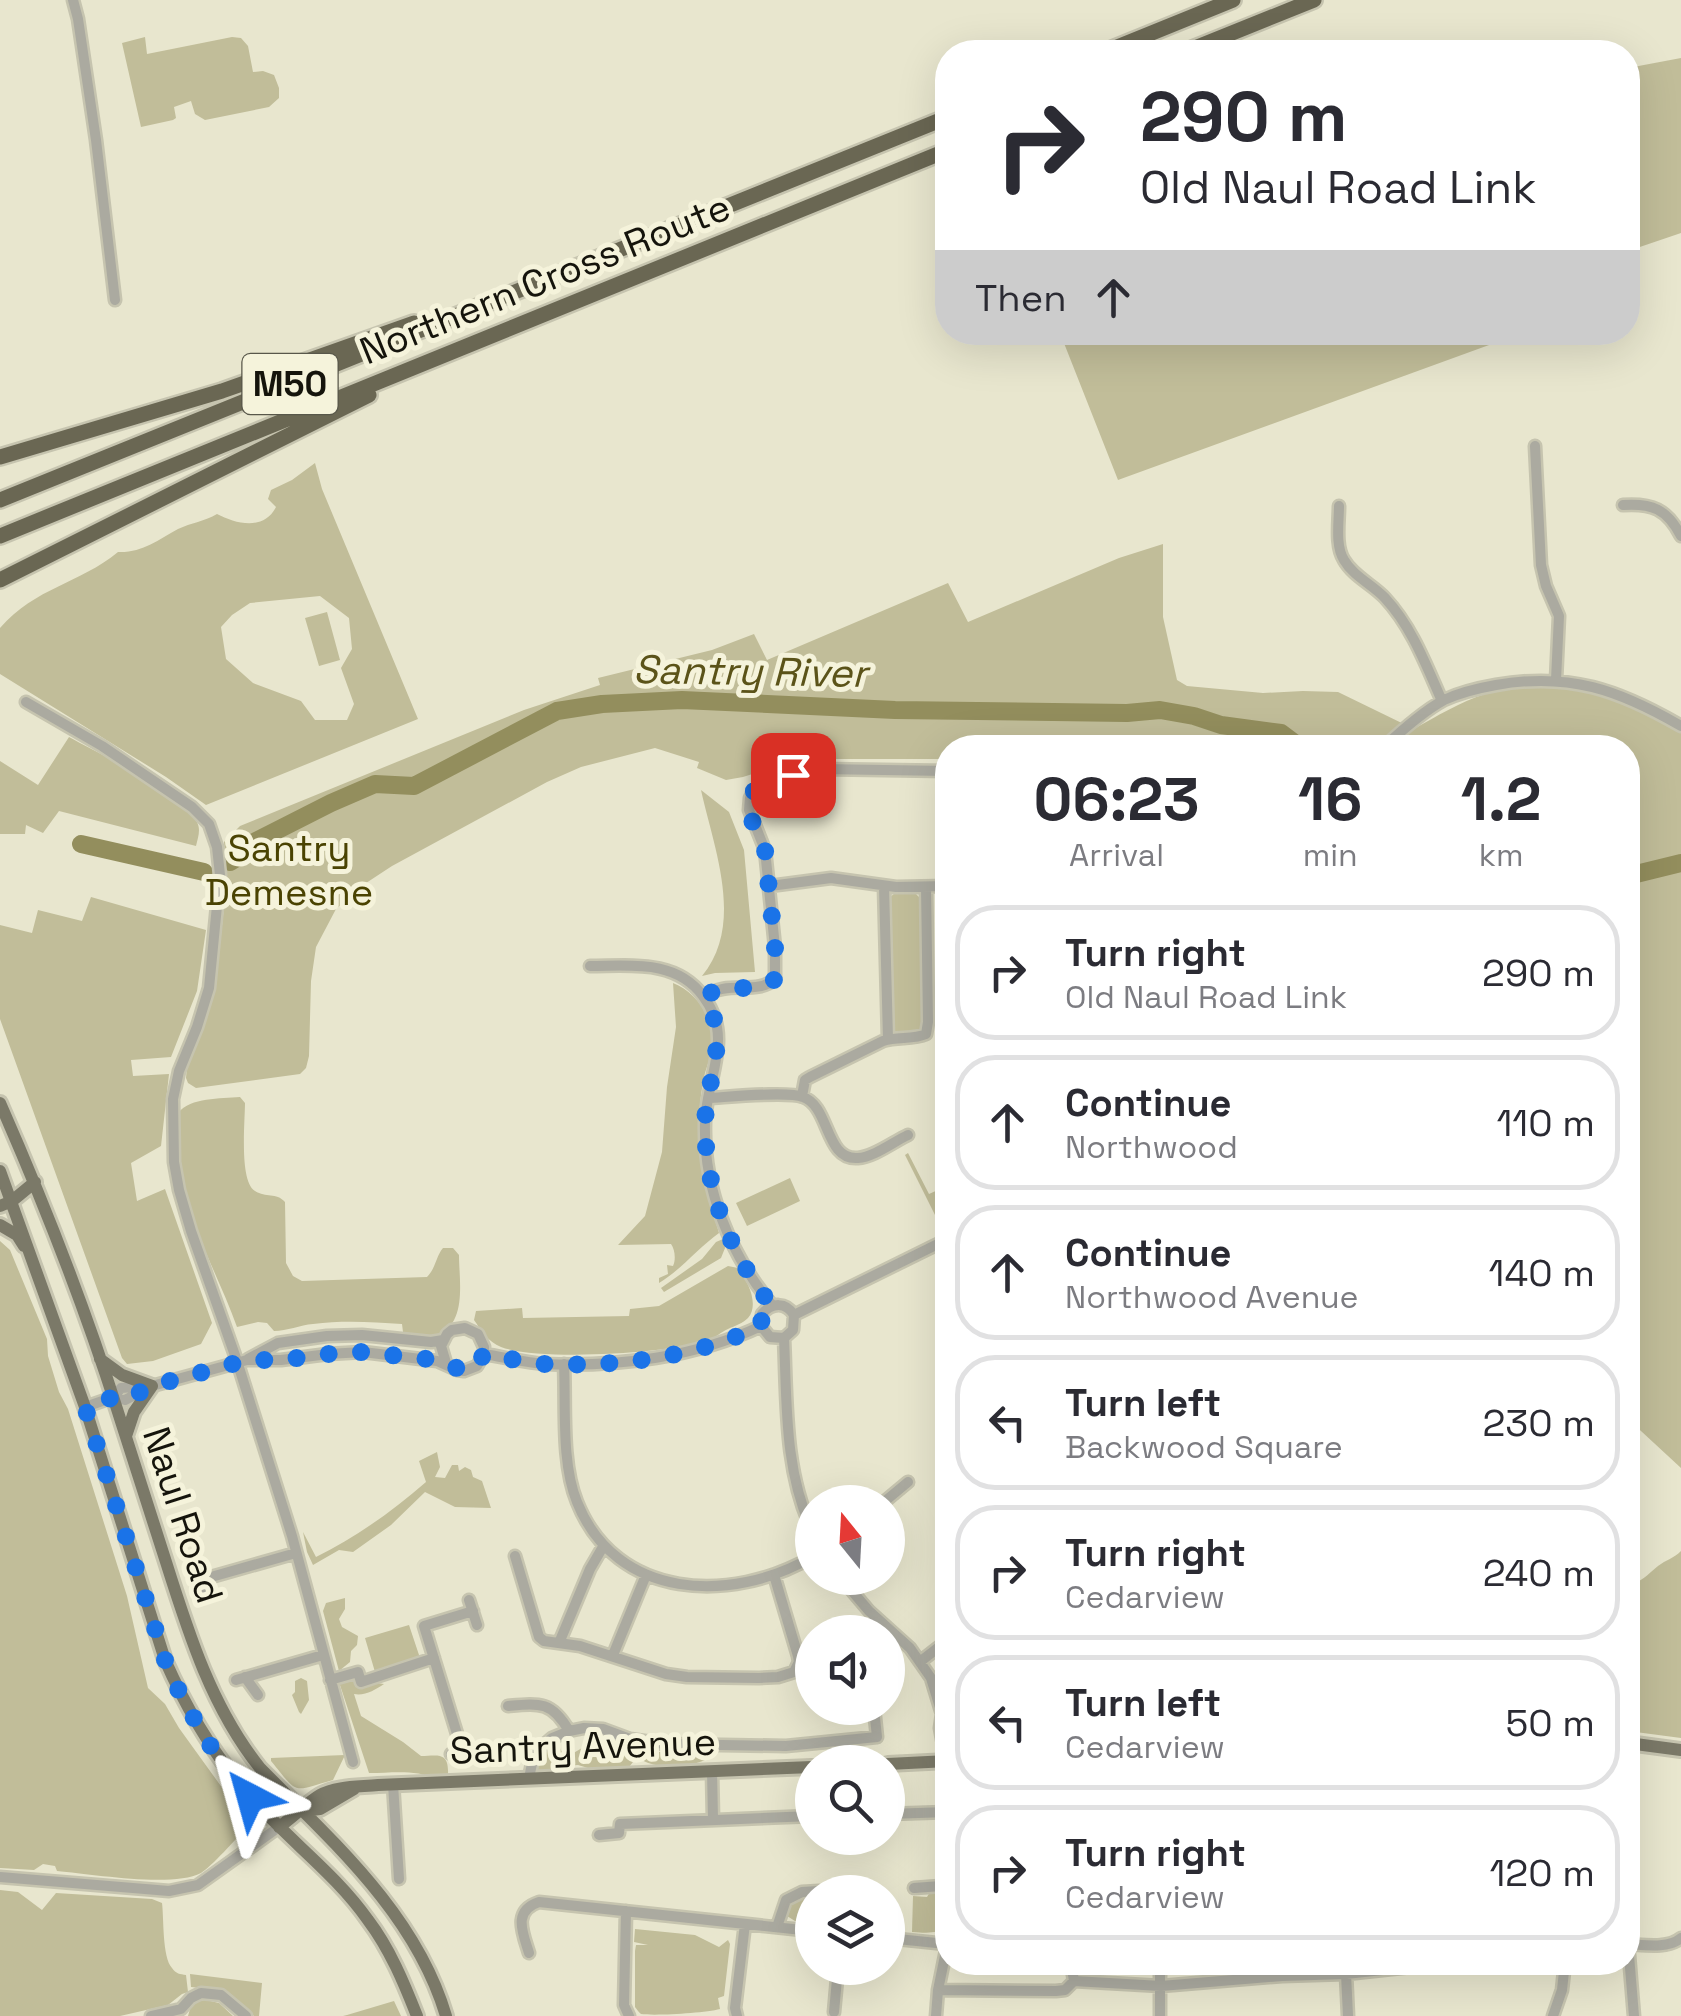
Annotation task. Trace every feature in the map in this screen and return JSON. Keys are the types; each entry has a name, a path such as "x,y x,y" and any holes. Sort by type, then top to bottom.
{"highway":[{"path":"1135,40 1233,0"},
{"path":"1216,40 1314,0"},
{"name":"Northern Cross Route","path":"0,500 935,122"},
{"name":"Northern Cross Route","path":"0,536 935,155"},
{"path":"0,455 222,391 578,265"},
{"path":"0,583 476,342"}],"main road":[{"name":"Naul Road","path":"0,1104 35,1182 114,1397 185,1622 220,1707 260,1768 374,1886 425,1965 446,2016"},
{"name":"Naul Road","path":"2,1180 6,1204 31,1256 85,1407 150,1616 183,1700 213,1750 250,1797 345,1890 368,1920 384,1944 417,2016"},
{"path":"2,1180 35,1182"},
{"path":"6,1204 35,1182"},
{"path":"0,1225 17,1235 31,1256"},
{"path":"100,1360 122,1375 152,1386 134,1412 126,1436"},
{"path":"1640,1745 1681,1750"},
{"path":"905,1763 935,1762"},
{"name":"Santry Avenue","path":"280,1826 302,1811 320,1810 356,1788 795,1768"}],"street":[{"path":"73,0 96,140 115,300"},
{"path":"1535,446 1541,565 1558,616 1556,680"},
{"path":"1623,505 1644,504 1660,510 1681,536"},
{"path":"1339,506 1342,556 1400,617 1442,701"},
{"path":"1396,735 1442,701 1469,691 1540,679 1608,691 1680,722"},
{"path":"26,702 102,746 192,806 209,824 220,860 209,988 173,1099 174,1162 179,1190 242,1360 353,1762"},
{"path":"704,997 716,989 766,986 775,979 765,850 749,810 751,794 759,786 820,768 935,771"},
{"path":"770,886 831,878 884,886 935,887"},
{"path":"884,886 888,1039"},
{"path":"802,1096 805,1080 810,1077 888,1039 918,1037 928,1031 926,888"},
{"path":"590,966 663,969 690,982 704,997 718,1034 705,1122 716,1205 738,1254 772,1306"},
{"path":"708,1098 802,1096 815,1105 836,1147 850,1158 863,1157 908,1135"},
{"path":"794,1316 935,1246"},
{"path":"772,1306 788,1307 794,1316 793,1330 784,1338 770,1337 761,1326 762,1314 772,1306"},
{"path":"484,1354 524,1362 613,1362 671,1355 761,1326"},
{"path":"242,1360 363,1352 446,1363 464,1371 476,1366 484,1354 482,1340 472,1330 452,1330 443,1340 441,1352 446,1363"},
{"path":"85,1407 114,1397 121,1388 152,1386 242,1360 278,1342 362,1335 443,1340"},
{"path":"784,1338 790,1450 796,1485"},
{"path":"564,1364 572,1485 577,1503 616,1558 646,1575 690,1586 716,1586 774,1575 795,1564"},
{"path":"904,1485 908,1482"},
{"path":"559,1643 604,1545"},
{"path":"197,1582 296,1552"},
{"path":"514,1556 539,1637 544,1641 688,1677 759,1678 794,1672 799,1662 774,1575"},
{"path":"612,1655 646,1575"},
{"path":"855,1595 920,1660 935,1687"},
{"path":"461,1751 424,1626 471,1606 477,1625"},
{"path":"920,1660 935,1649"},
{"path":"258,1695 241,1678 323,1654"},
{"path":"330,1680 358,1672 361,1682 434,1658"},
{"path":"508,1706 548,1707 557,1712 568,1730"},
{"path":"530,1778 539,1749 568,1730 602,1730 630,1740 665,1744 786,1746 877,1737 876,1725"},
{"path":"712,1771 713,1819"},
{"path":"393,1784 399,1880"},
{"path":"905,1813 935,1812"},
{"path":"599,1835 620,1834 620,1824 795,1817"},
{"path":"0,1877 168,1891 198,1885 280,1826"},
{"path":"914,1888 935,1886"},
{"path":"776,1927 786,1900 795,1896"},
{"path":"529,1953 521,1926 522,1914 539,1902 795,1929"},
{"path":"626,1911 624,2005 628,2016"},
{"path":"737,2016 745,1924"},
{"path":"1640,1944 1674,1944 1681,1938"},
{"path":"905,1939 935,1942"},
{"path":"936,2016 941,1975"},
{"path":"1073,1975 1074,1981"},
{"path":"1160,2016 1161,1975"},
{"path":"938,1990 1056,1991 1065,1990 1074,1981 1162,1986 1314,1975"},
{"path":"1346,1975 1348,2016"},
{"path":"1553,2016 1564,1975"},
{"path":"1631,1975 1634,2016"},
{"path":"834,2012 836,1985"},
{"path":"151,2016 182,2013 191,1998 200,1993 222,1995 246,2016"}],"green space":[{"path":"145,37 147,54 241,38 248,46 253,72 274,75 279,98 269,107 205,120 195,114 191,101 174,107 173,120 141,127 122,43"},
{"path":"1681,58 1681,233 1640,247 1640,66"},
{"path":"1065,345 1489,345 1118,480"},
{"path":"315,463 322,489 418,719 206,805 0,674 0,628 28,603 118,552 142,548 217,514 241,523 264,520 276,507 268,499 271,490","holes":["320,596 349,618 352,649 341,668 354,704 347,720 315,720 301,701 253,683 226,659 221,627 250,603"]},
{"name":"Santry Demesne","path":"1163,544 1163,617 1177,680 1187,686 1263,693 1338,692 1414,729 1485,694 1551,687 1618,700 1681,732 1681,1468 1640,1430 1640,735 935,735 935,759 798,759 726,780 697,768 699,762 655,748 581,767 547,782 360,887 336,909 316,947 306,1068 300,1074 196,1088 188,1083 187,1066 201,1033 218,963 227,879 224,842 240,826 524,710 600,685 598,678 712,650 754,634 767,660 948,583 968,622 1119,558"},
{"path":"327,612 340,660 319,666 305,618"},
{"path":"69,737 138,775 188,811 197,822 196,846 59,811 43,833 26,825 25,834 0,834 0,761 38,785"},
{"path":"701,790 729,812 744,850 755,972 702,976 715,955 724,910 718,861"},
{"path":"914,892 921,899 924,1026 918,1032 899,1033 893,1030 889,898 895,893"},
{"path":"91,897 206,930 197,991 171,1057 131,1060 133,1076 169,1074 161,1146 131,1163 137,1201 165,1189 212,1323 201,1344 153,1361 127,1364 0,1019 0,925 32,933 38,910 82,921"},
{"path":"673,983 702,1006 712,1033 700,1100 699,1141 719,1233 659,1283 659,1278 668,1274 667,1265 674,1264 671,1244 618,1245 645,1216 662,1152 676,1027"},
{"path":"240,1097 245,1103 247,1176 255,1191 285,1202 286,1263 293,1276 302,1281 427,1277 443,1248 453,1248 459,1255 459,1301 453,1322 446,1330 423,1336 403,1332 402,1324 358,1322 274,1331 267,1323 258,1322 237,1327 190,1210 182,1173 178,1113 198,1101"},
{"path":"908,1153 929,1194 935,1191 935,1215 905,1155"},
{"path":"790,1178 800,1201 747,1226 736,1203"},
{"path":"723,1239 721,1258 664,1292 661,1288"},
{"path":"0,1241 10,1250 47,1339 59,1392 68,1409 127,1596 148,1688 165,1704 249,1820 211,1865 188,1877 110,1877 57,1871 55,1866 43,1864 34,1870 0,1868"},
{"path":"728,1266 738,1268 745,1279 751,1292 751,1312 744,1321 713,1338 690,1345 604,1354 544,1354 501,1347 474,1320 476,1311 522,1308 523,1318 629,1316 630,1309 659,1306"},
{"path":"437,1452 440,1467 435,1477 445,1478 452,1465 458,1465 459,1471 465,1467 471,1470 473,1477 482,1481 491,1508 455,1507 425,1492 391,1525 353,1552 339,1550 313,1565 303,1532 316,1557 345,1541 426,1482 419,1461"},
{"path":"1681,1551 1681,1738 1640,1733 1640,1580"},
{"path":"345,1598 345,1609 339,1619 342,1627 358,1636 350,1662 339,1671 323,1611 326,1603"},
{"path":"409,1625 420,1658 375,1672 365,1638"},
{"path":"353,1676 359,1683 384,1684 354,1694 361,1716 421,1756 444,1758 448,1774 437,1779 412,1773 369,1773 338,1679"},
{"path":"295,1681 307,1681 309,1700 301,1714 292,1695"},
{"path":"550,1747 560,1748 565,1758 582,1748 595,1754 615,1747 647,1752 699,1752 705,1760 670,1766 637,1757 629,1767 578,1765 536,1770"},
{"path":"345,1755 333,1780 302,1788 292,1785 271,1761 271,1758"},
{"path":"0,1890 18,1892 42,1910 56,1893 152,1899 162,1903 166,1955 174,1970 186,1975 188,1992 168,2005 120,2016 0,2016"},
{"path":"935,1892 935,1932 912,1932 913,1896 927,1897"},
{"path":"793,1899 795,1921 787,1916 785,1908"},
{"path":"635,1929 695,1935 719,1947 728,1940 724,1996 718,1998 720,2009 640,2013 635,2007 635,1951 636,1945 648,1945 634,1942"},
{"path":"190,1974 262,1983 259,2016 254,2016 227,1991 191,1987"},
{"path":"196,2001 219,2003 233,2016 188,2016"},
{"path":"394,2001 401,2016 343,2016 347,2015"}],"waterway":[{"name":"Santry River","path":"230,862 256,841 375,784 414,786 557,711 602,704 682,700 895,710 1160,710 1284,735"},
{"name":"Santry River","path":"81,844 204,872"},
{"name":"Santry River","path":"1640,873 1681,863"}],"route":[{"path":"250,1797 213,1750 165,1660 85,1407 114,1397 125,1400 152,1386 237,1361 363,1352 437,1360 464,1371 476,1366 484,1354 544,1364 613,1362 699,1349 761,1326 762,1314 772,1306 723,1224 708,1166 705,1122 718,1042 716,1023 704,997 716,989 766,986 775,979 765,850 750,816 749,803 759,786 793,775"}]}
